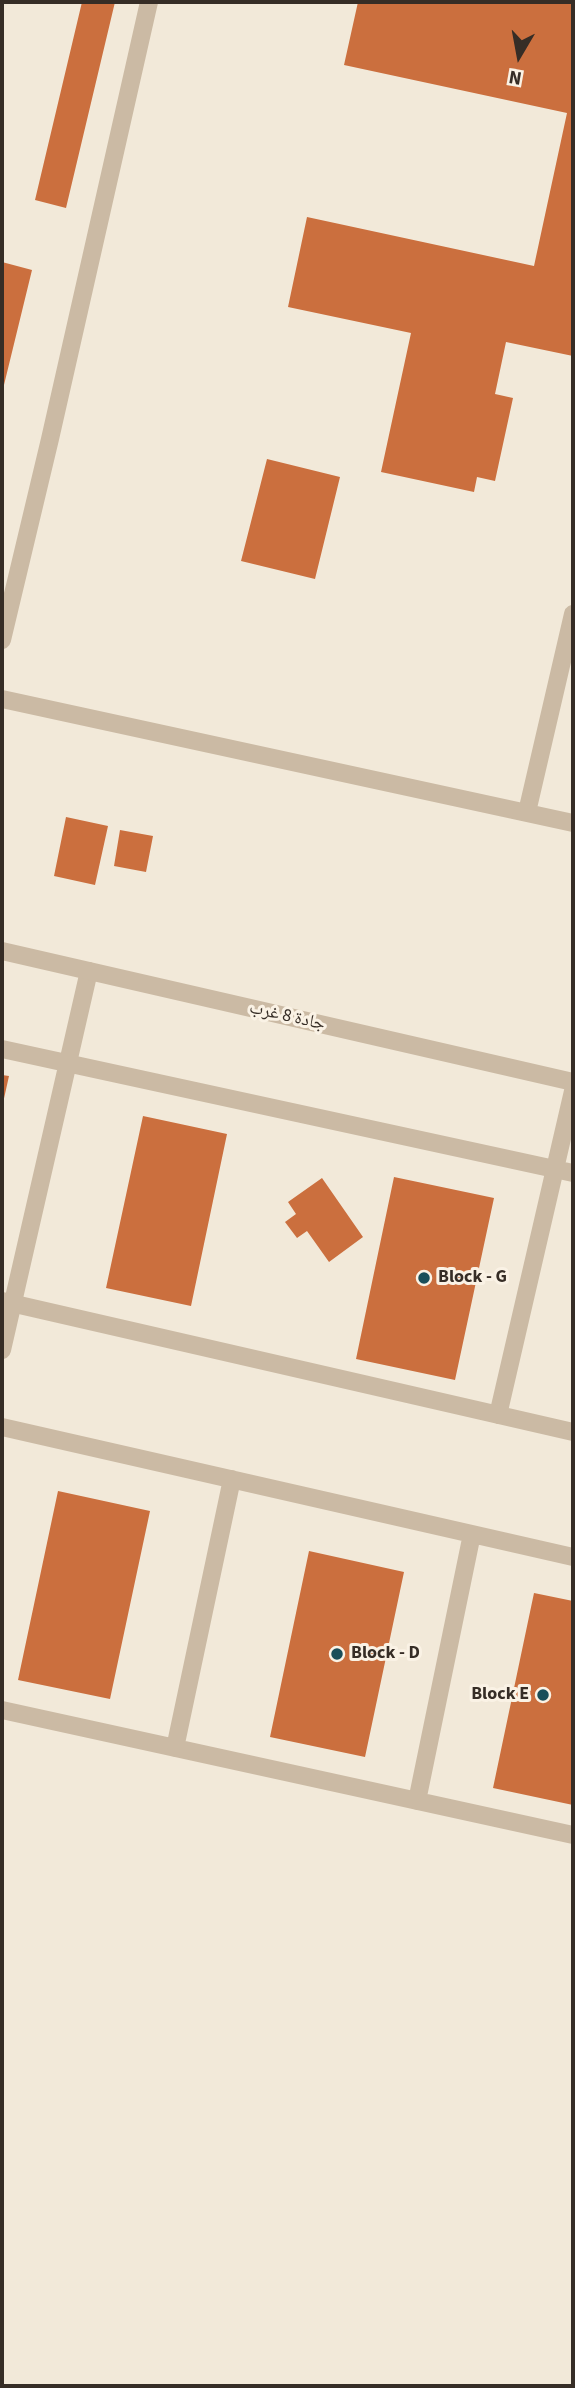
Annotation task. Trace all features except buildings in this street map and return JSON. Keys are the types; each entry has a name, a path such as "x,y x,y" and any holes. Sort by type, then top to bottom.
{"street":[{"path":"2,640 149,2"},
{"path":"527,813 573,614"},
{"path":"2,699 573,823"},
{"name":"جادة 8 غرب","path":"2,951 573,1082"},
{"path":"2,1350 7,1302 89,971"},
{"path":"2,1049 573,1173"},
{"path":"498,1415 573,1091"},
{"path":"7,1302 573,1432"},
{"path":"2,1427 573,1557"},
{"path":"175,1748 232,1479"},
{"path":"417,1801 472,1534"},
{"path":"2,1710 573,1835"}],"place":[{"name":"Block - G","path":"424,1278"},
{"name":"Block - D","path":"337,1654"},
{"name":"Block E","path":"543,1695"}]}
